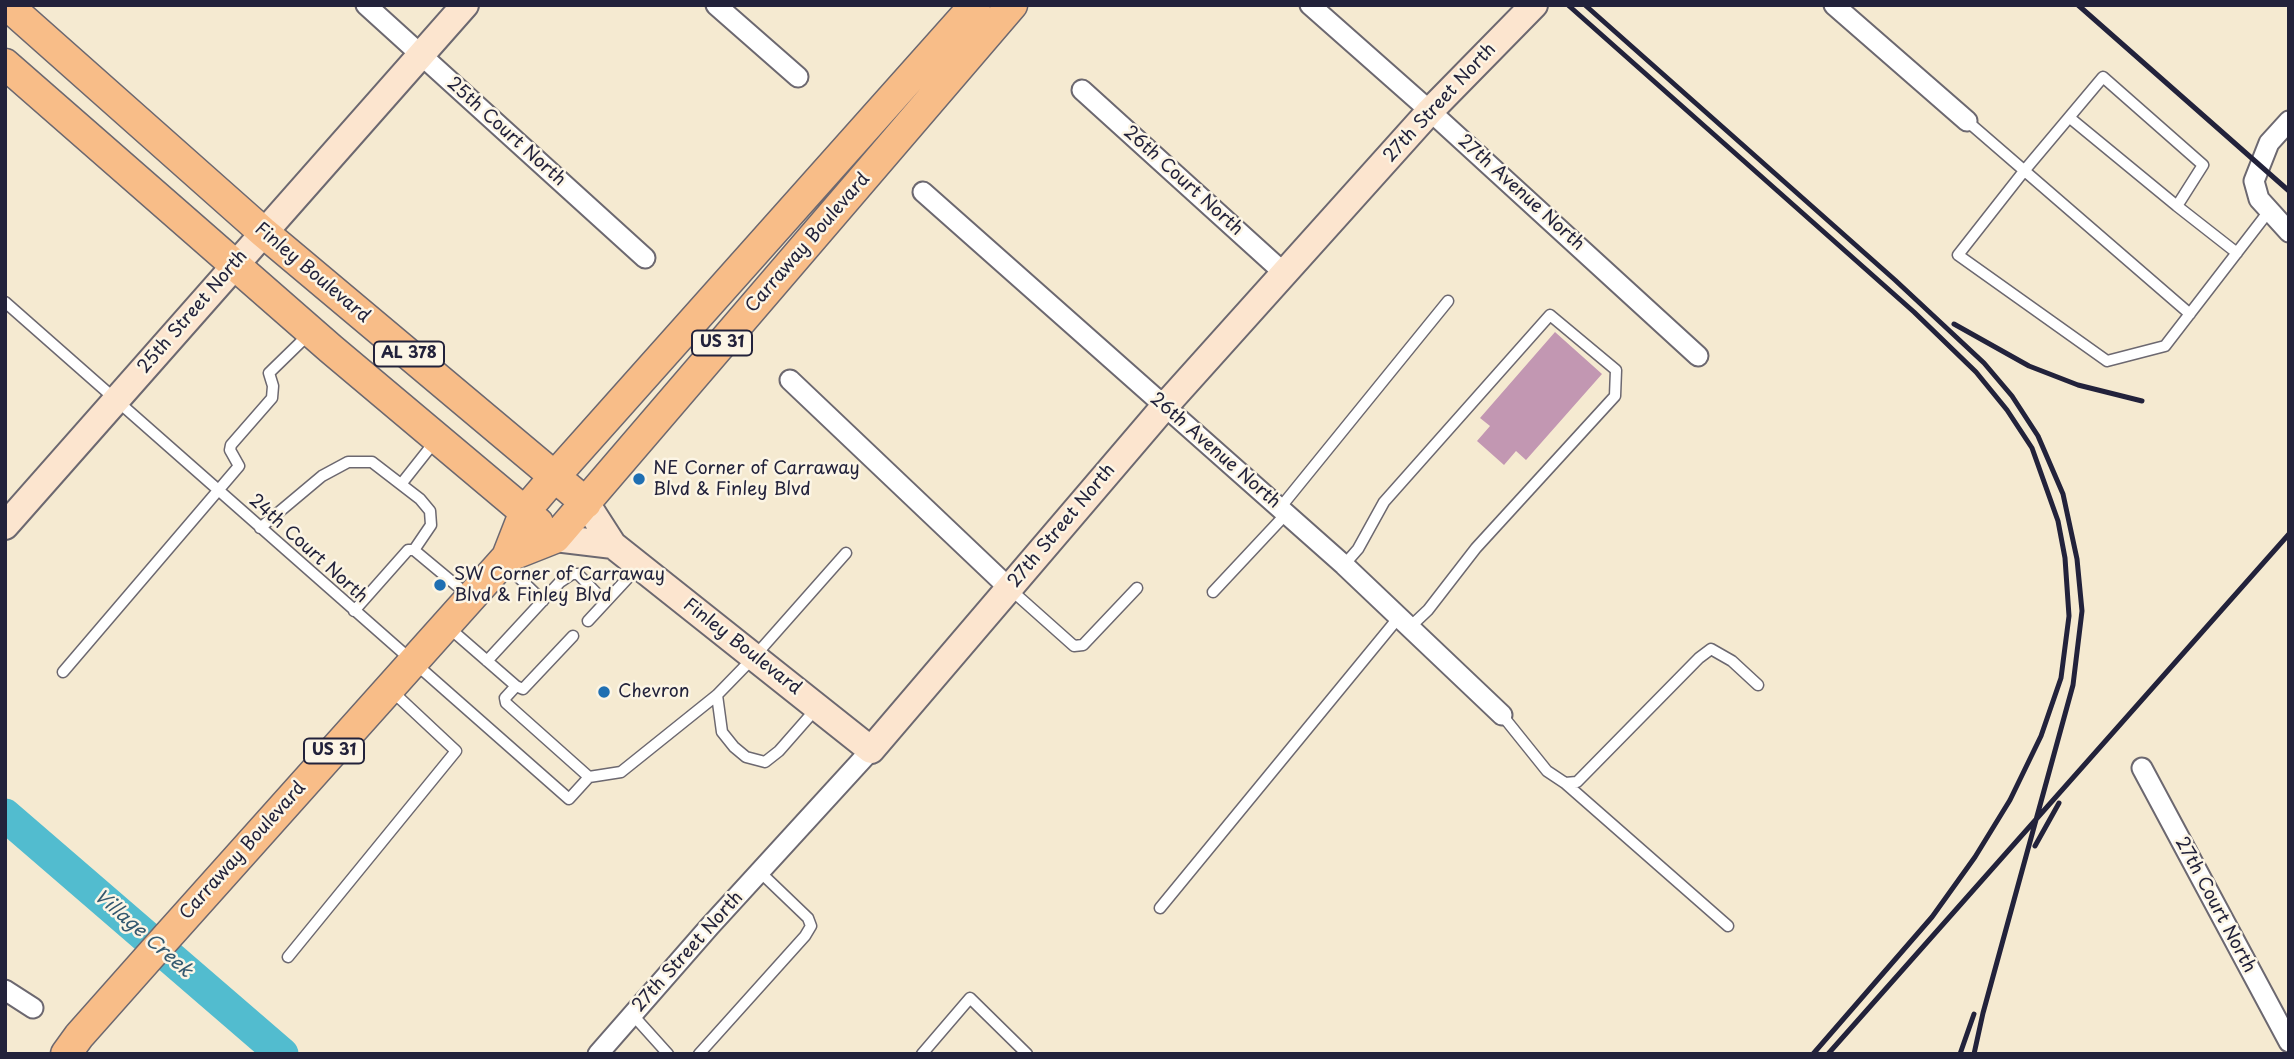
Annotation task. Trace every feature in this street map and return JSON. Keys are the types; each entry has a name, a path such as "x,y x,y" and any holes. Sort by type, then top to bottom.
{"main road":[{"name":"Finley Boulevard","path":"6,5 263,232 586,503"},
{"name":"Carraway Boulevard","path":"66,1054 79,1035 254,838 505,560 525,512 555,476 975,5"},
{"name":"Carraway Boulevard","path":"505,560 555,538 1012,5"},
{"name":"AL 378","path":"5,64 311,332 555,538"}],"street":[{"name":"25th Court North","path":"366,5 645,258"},
{"name":"25th Street North","path":"5,526 465,5"},
{"path":"716,5 798,77"},
{"name":"27th Avenue North","path":"1310,5 1698,356"},
{"name":"27th Street North","path":"598,1054 871,750 1164,407 1430,111 1534,5"},
{"path":"1834,5 1967,121"},
{"name":"26th Court North","path":"1082,90 1284,273"},
{"path":"2289,121 2269,143 2254,181 2259,199 2289,232"},
{"name":"26th Avenue North","path":"923,192 1344,565 1502,715"},
{"path":"790,380 1009,589"},
{"name":"Finley Boulevard","path":"586,503 613,545 871,750"},
{"path":"555,538 613,545"},
{"name":"27th Court North","path":"2142,768 2289,1042"},
{"path":"5,990 33,1008"}],"lane":[{"path":"2177,206 2203,165 2104,78 2024,171 1958,255 2107,360 2165,346 2269,211"},
{"path":"2070,118 2236,253"},
{"path":"1967,121 2190,314"},
{"path":"1213,592 1283,511 1448,301"},
{"name":"24th Court North","path":"5,302 569,799 589,777"},
{"path":"1160,908 1404,622 1428,610 1476,548 1615,396 1616,370 1550,315 1384,502 1358,549 1344,565"},
{"path":"63,672 239,466 230,450 231,444 272,398 273,386 269,373 311,332"},
{"path":"402,483 437,438"},
{"path":"260,528 322,476 348,463 372,462 402,483 430,511 431,526 414,550"},
{"path":"354,611 408,550 414,550 471,598"},
{"path":"516,686 505,698 506,703 589,777 621,772 717,695 846,553"},
{"path":"505,560 542,601"},
{"path":"588,621 639,565"},
{"path":"487,660 572,573 578,575 605,602"},
{"path":"1009,589 1074,646 1083,645 1136,588"},
{"path":"447,625 516,686 523,689 573,636"},
{"path":"1565,783 1577,782 1589,771 1699,658 1711,649 1732,661 1758,685"},
{"path":"288,957 456,751 390,689"},
{"path":"717,695 722,732 746,757 765,762 779,751 817,707"},
{"path":"1502,715 1547,771 1565,783 1728,926"},
{"path":"699,1054 811,926 808,918 760,872"},
{"path":"922,1054 970,998 1027,1054"},
{"path":"632,1014 668,1054"}],"building":[{"path":"1555,332 1602,374 1526,460 1516,451 1504,465 1477,441 1490,426 1480,418"}],"waterway":[{"name":"Village Creek","path":"5,815 282,1054"}],"railway":[{"path":"1568,5 1914,312 1976,372 2007,410 2032,448 2058,521 2065,558 2069,616 2061,678 2041,736 2010,800 1975,857 1932,917 1813,1054"},
{"path":"1585,5 1895,280 1984,363 2012,396 2038,436 2063,494 2077,559 2082,611 2073,685 1974,1054"},
{"path":"2078,5 2289,191"},
{"path":"1954,324 2029,366 2078,385 2142,401"},
{"path":"1828,1054 2289,534"},
{"path":"2035,846 2059,803"},
{"path":"1960,1054 1974,1014"}],"place":[{"name":"NE Corner of Carraway Blvd & Finley Blvd","path":"639,479"},
{"name":"SW Corner of Carraway Blvd & Finley Blvd","path":"440,585"},
{"name":"Chevron","path":"604,692"}]}
